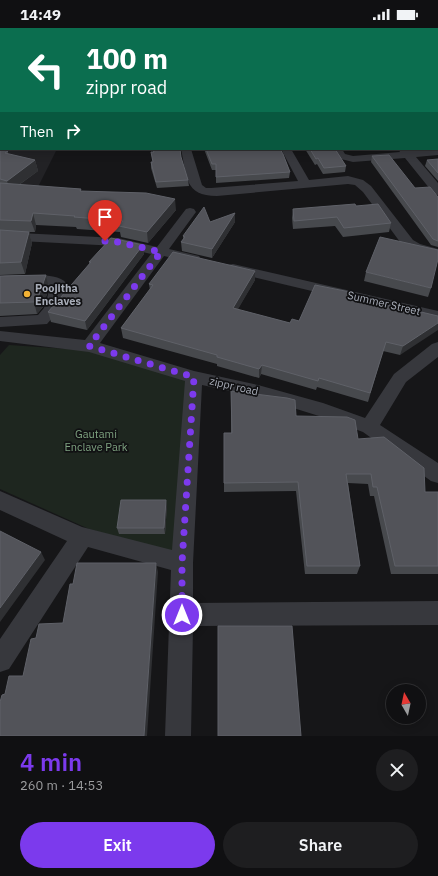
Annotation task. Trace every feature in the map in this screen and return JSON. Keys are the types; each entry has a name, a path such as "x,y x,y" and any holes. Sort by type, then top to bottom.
{"street":[{"path":"186,150 196,186 199,190 203,191 217,192 348,180 358,182 367,188 408,243 415,247 438,253"},
{"path":"287,150 305,184"},
{"path":"337,150 341,156 348,159 406,152 438,152"},
{"path":"406,152 438,191"},
{"path":"354,164 362,176 358,182"},
{"path":"89,346 190,212"},
{"path":"0,236 118,242 207,262"},
{"name":"Summer Street","path":"222,266 438,316"},
{"path":"0,282 53,280 59,283 51,310 42,320 3,331"},
{"name":"zippr road","path":"3,331 89,346 194,377 258,391 324,410 369,428 430,468 438,475"},
{"path":"369,428 400,378 438,348"},
{"path":"178,736 182,615 182,563 194,377"},
{"path":"0,500 82,537 84,536 182,563"},
{"path":"0,660 82,537"},
{"path":"182,615 438,613"}],"shaded area":[{"path":"0,150 56,150 35,193 0,192"}],"green space":[{"name":"Gautami Enclave Park","path":"9,345 84,350 187,379 173,553 89,529 0,489 0,355"}],"building":[{"path":"0,150 8,151 5,153 35,160 7,181 0,179"},
{"path":"153,150 180,150 188,180 156,182 151,162 153,162 151,152 154,152"},
{"path":"206,150 281,150 290,172 216,177 216,164 212,164"},
{"path":"311,150 336,150 346,166 324,168 318,158 316,159"},
{"path":"389,155 415,188 430,187 438,197 438,241 433,239 372,156"},
{"path":"438,159 438,173 427,160"},
{"path":"0,183 81,189 80,191 146,193 175,199 147,232 119,226 123,221 74,217 75,216 33,213 31,221 0,220"},
{"path":"355,204 356,206 378,204 391,223 344,228 337,217 294,221 293,209"},
{"path":"204,207 210,222 235,213 212,249 181,242 185,237 183,236"},
{"path":"0,230 29,232 21,262 0,263"},
{"path":"380,237 438,250 438,259 431,288 366,272"},
{"path":"111,238 143,245 85,321 48,312 91,262 89,262"},
{"path":"173,252 255,271 233,308 290,323 292,319 299,321 315,285 350,292 349,295 438,316 438,323 403,346 386,342 370,393 319,378 318,381 262,365 259,369 217,357 217,355 121,328 153,285 149,284"},
{"path":"46,275 39,295 34,302 0,303 0,276"},
{"path":"231,391 295,400 296,416 347,417 355,420 358,439 384,437 424,468 425,492 438,492 438,566 395,566 377,487 373,487 371,474 346,474 360,566 307,566 298,482 224,483 224,433 232,433"},
{"path":"121,500 166,500 164,528 117,528"},
{"path":"0,531 41,552 0,608"},
{"path":"77,563 156,563 144,736 0,736 0,702 2,695 5,694 9,676 23,676 31,639 36,638 39,624 63,623 70,584 73,584"},
{"path":"218,626 292,626 301,736 218,736"}],"place":[{"name":"Poojitha Enclaves","path":"27,294"}],"route":[{"path":"105,241 118,242 161,252 89,346 194,377 182,563 182,615"}]}
